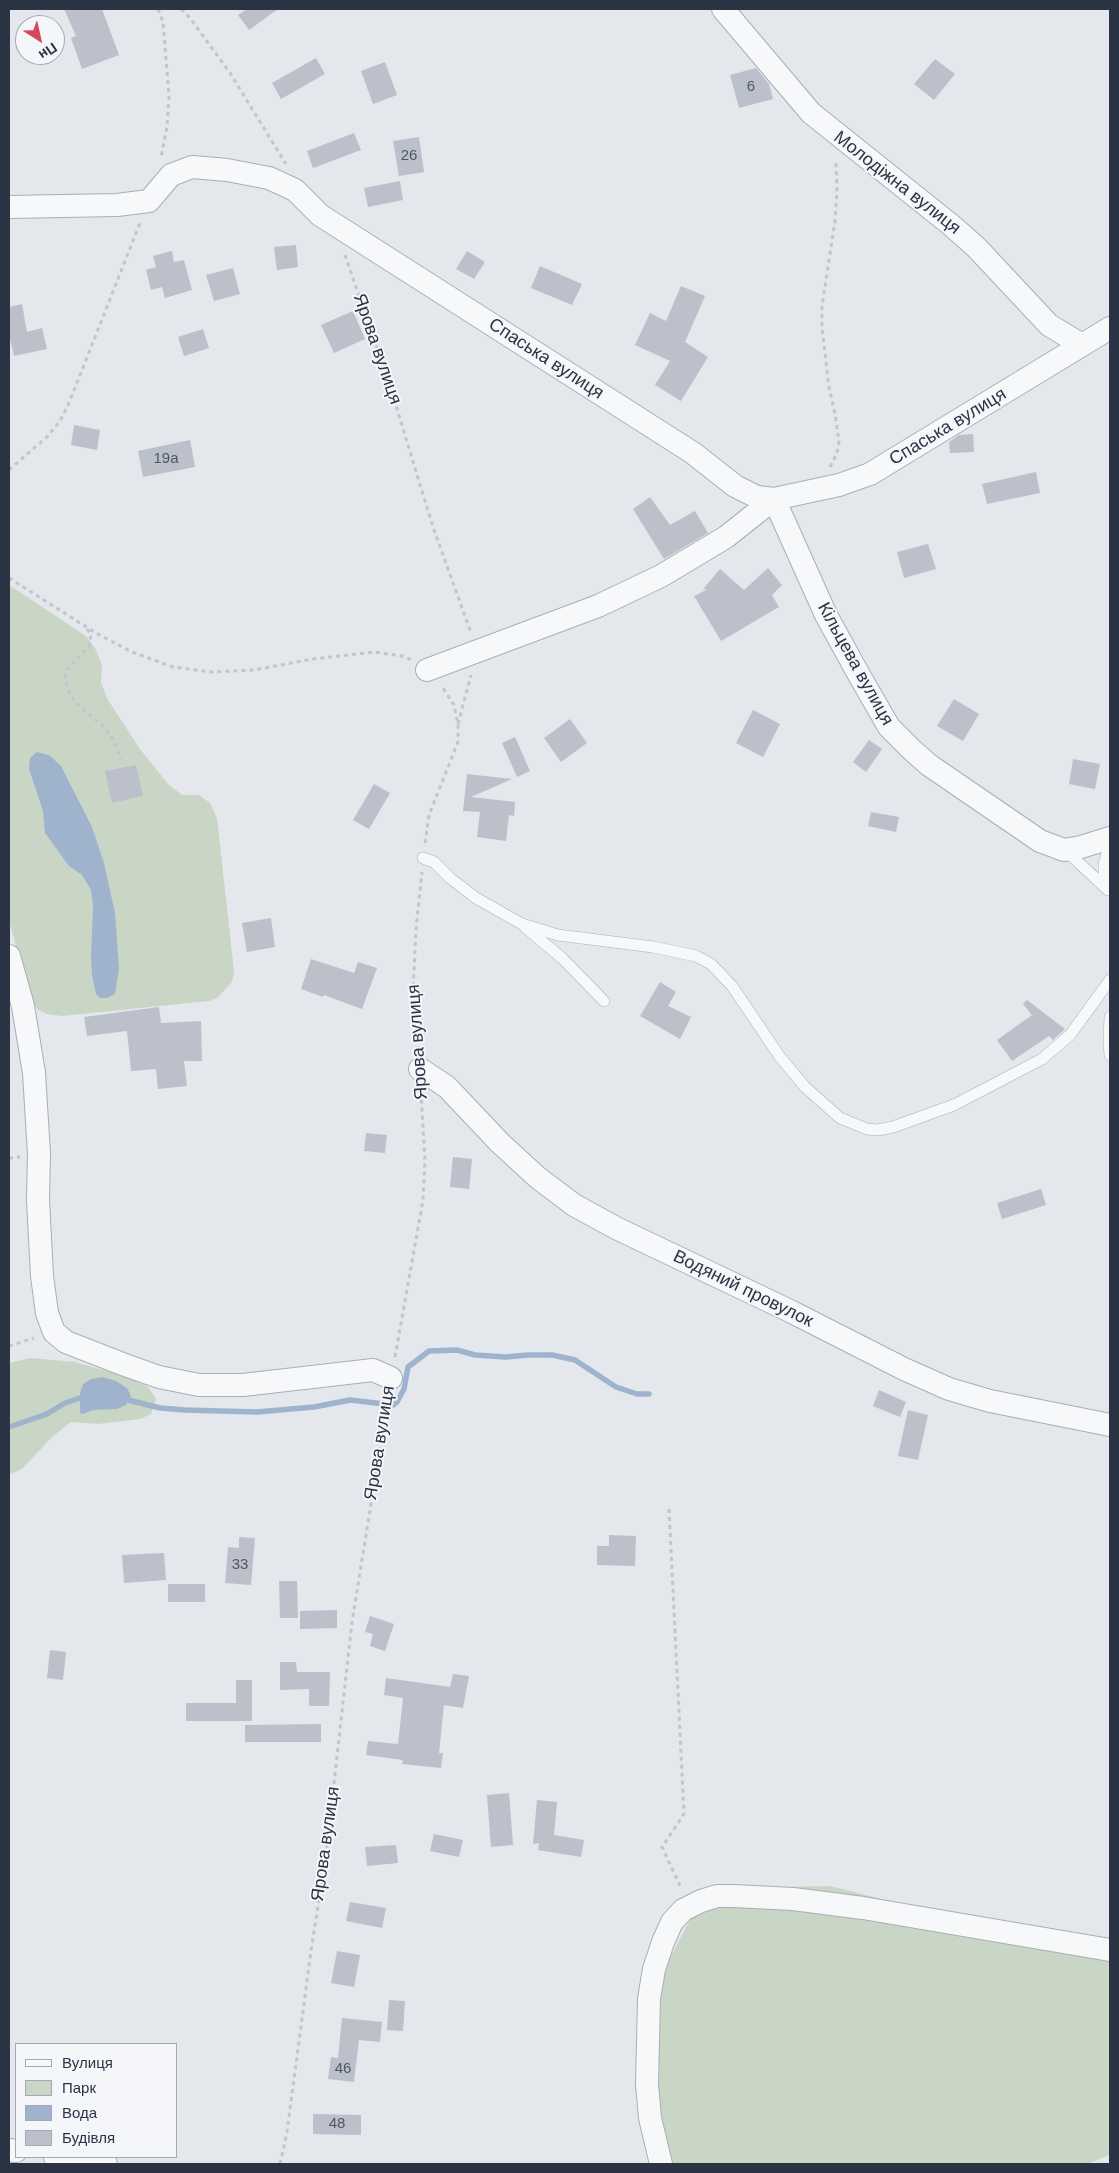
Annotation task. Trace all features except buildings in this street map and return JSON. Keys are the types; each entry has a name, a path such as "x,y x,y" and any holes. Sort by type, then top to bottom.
{"street":[{"name":"Молодіжна вулиця","path":"723,9 811,113 832,132 952,224 1049,325 1082,345"},
{"name":"Спаська вулиця","path":"149,201 171,175 192,167 227,170 269,178 295,190 320,215 693,453 736,486 757,496 774,499 811,492 870,474 1110,328"},
{"path":"9,207 117,205 149,201"},
{"name":"Спаська вулиця","path":"427,670 598,606 661,576 726,537 774,499"},
{"name":"Кільцева вулиця","path":"774,499 826,615 889,727 930,765 1040,841 1064,850"},
{"path":"1064,850 1110,838"},
{"path":"9,956 23,1006 34,1073 39,1154 38,1200 42,1276 47,1313 54,1332 66,1342 159,1378 199,1385 243,1385 373,1370 390,1384"},
{"name":"Водяний провулок","path":"420,1068 447,1087 500,1143 537,1177 574,1205 616,1228 792,1312 904,1369 949,1389 990,1401 1110,1425"},
{"path":"660,2164 650,2118 647,2084 649,1998 654,1969 663,1942 672,1922 689,1907 717,1896 793,1899 863,1908 1110,1950"},
{"path":"62,2158 106,2164"}],"lane":[{"path":"1109,892 1104,876 1104,864 1110,843"},
{"path":"1064,850 1109,892"},
{"path":"423,858 434,862 450,878 476,898 522,924 563,959 604,1001"},
{"path":"522,924 558,935 696,956 711,964 732,986 780,1057 805,1087 840,1118 854,1125 878,1130 893,1127 954,1105 1042,1058 1070,1035 1110,980"},
{"path":"1110,1016 1110,1055"}],"path":[{"path":"158,9 163,22 169,96 167,126 159,168"},
{"path":"181,9 190,18 230,73 288,166"},
{"path":"811,492 830,468 837,453 839,441 829,387 822,328 822,306 835,221 837,191 832,132"},
{"path":"9,470 48,436 60,421 70,403 149,201"},
{"name":"Ярова вулиця","path":"342,248 390,386 433,527 478,651 458,725"},
{"name":"Ярова вулиця","path":"9,578 84,626 132,652 173,667 212,672 254,670 313,659 374,652 402,656 427,670 445,689 454,705 458,725 458,742 429,816 416,929 413,992 420,1068 425,1161 423,1200 384,1417 352,1622 326,1855 310,1951 287,2132 280,2164"},
{"path":"84,626 91,634 89,646 66,669 65,680 70,696 104,727 114,741 121,760"},
{"path":"9,1346 54,1332"},
{"path":"669,1509 684,1814 662,1848 689,1907"}],"green space":[{"path":"9,585 86,636 96,650 102,665 101,683 108,700 140,749 168,784 182,795 199,795 210,803 217,818 234,971 232,982 217,998 209,1001 62,1016 47,1014 37,1009 32,1001 9,921"},
{"path":"30,1358 75,1362 124,1376 148,1387 156,1399 151,1414 140,1419 98,1424 71,1422 53,1436 22,1469 9,1475 9,1363"},
{"path":"830,1886 1110,1957 1110,2155 1087,2164 664,2164 657,2092 662,1973 694,1912 738,1888"}],"water":[{"path":"37,752 49,755 61,766 92,827 104,863 115,913 119,968 115,994 107,998 100,998 96,994 92,975 93,906 91,890 82,875 69,866 45,833 43,811 29,769 30,758"},
{"path":"103,1377 116,1381 127,1388 131,1396 126,1405 117,1409 93,1410 83,1414 80,1413 80,1393 83,1384 91,1379"}],"waterway":[{"path":"128,1400 160,1408 257,1412 314,1407 350,1400 393,1405 397,1402 404,1389 408,1367 429,1351 457,1350 475,1355 506,1357 552,1355 575,1360 616,1387 637,1394 649,1394"},
{"path":"9,1427 47,1414 65,1403 80,1398"}]}
